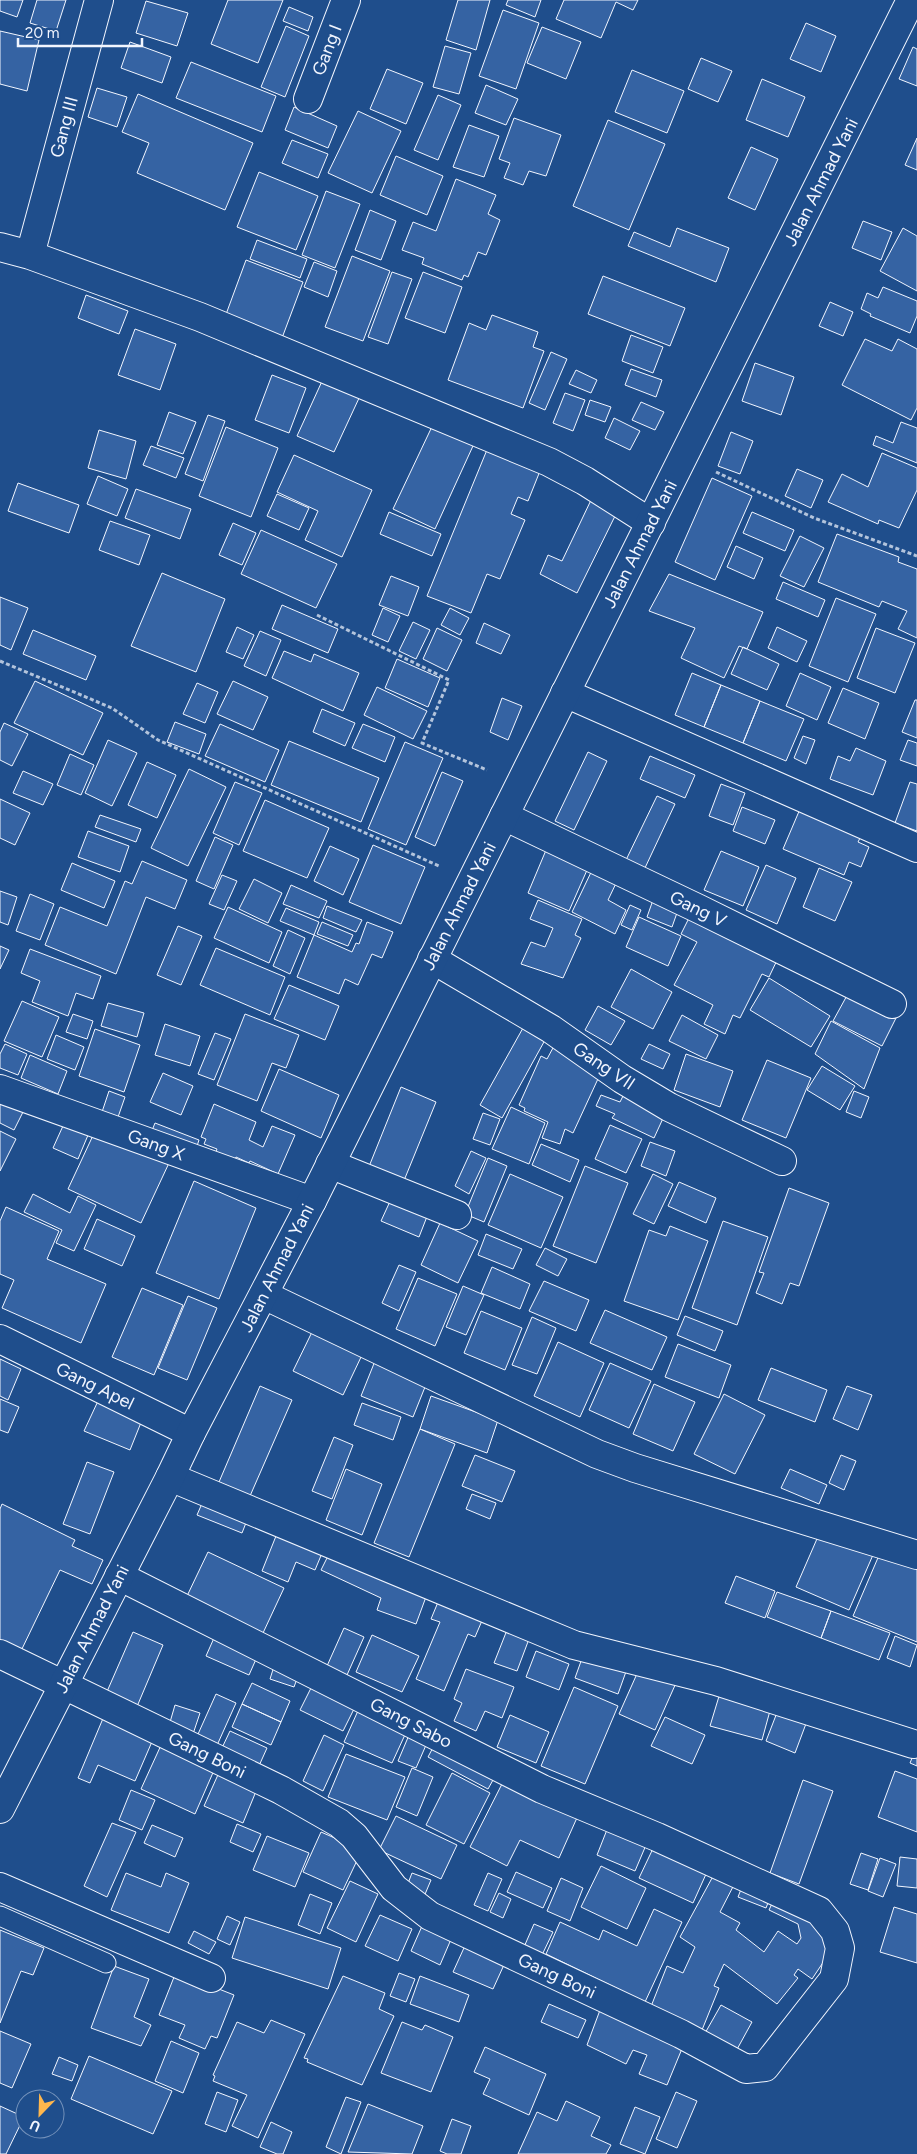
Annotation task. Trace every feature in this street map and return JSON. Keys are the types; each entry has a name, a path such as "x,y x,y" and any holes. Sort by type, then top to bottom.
{"street":[{"name":"Gang III","path":"30,255 99,0"},
{"name":"Gang I","path":"308,99 346,0"},
{"name":"Jalan Ahmad Yani","path":"2,1801 312,1201 911,0"},
{"path":"0,246 30,255 200,317 549,462 585,481 651,523"},
{"path":"565,693 917,848"},
{"name":"Gang V","path":"504,816 892,1004"},
{"name":"Gang VII","path":"432,960 551,1029 622,1079 669,1107 782,1161"},
{"name":"Gang X","path":"0,1089 312,1201"},
{"path":"330,1164 457,1215"},
{"path":"264,1295 597,1454 635,1468 916,1554"},
{"name":"Gang Apel","path":"0,1339 191,1433"},
{"path":"170,1477 574,1644 716,1681 913,1744"},
{"name":"Gang Sabo","path":"119,1576 542,1789 708,1859"},
{"name":"Gang Boni","path":"0,1654 281,1790 339,1823 354,1836 394,1888 430,1916 681,2034 746,2069 765,2068 834,1979 840,1948 838,1939 830,1922 820,1911 708,1859"},
{"path":"0,1887 211,1978"}],"lane":[{"path":"0,1916 106,1963"}],"path":[{"path":"683,456 814,518 917,556"},
{"path":"317,615 449,680 422,743 520,784"},
{"path":"0,661 112,708 158,740 471,881"}],"building":[{"path":"0,0 23,0 17,17 0,11"},
{"path":"37,0 66,0 56,31 30,23"},
{"path":"228,0 283,0 258,63 211,44"},
{"path":"458,0 490,0 476,50 446,40"},
{"path":"508,0 541,0 535,17 506,5"},
{"path":"564,0 638,0 633,10 616,2 601,38 556,19"},
{"path":"146,1 188,13 177,46 136,33"},
{"path":"289,7 313,17 308,31 283,21"},
{"path":"503,10 539,23 516,89 479,76"},
{"path":"806,23 836,36 821,72 790,59"},
{"path":"286,26 309,36 285,97 261,87"},
{"path":"542,27 581,42 566,79 527,63"},
{"path":"0,31 39,40 27,91 0,84"},
{"path":"130,42 171,57 162,83 121,68"},
{"path":"445,46 471,53 459,94 433,87"},
{"path":"913,47 917,49 917,86 899,79"},
{"path":"701,58 732,71 718,102 688,89"},
{"path":"191,62 276,96 262,132 176,98"},
{"path":"387,69 423,83 406,124 370,109"},
{"path":"632,70 684,91 667,133 615,112"},
{"path":"762,79 805,97 788,137 746,120"},
{"path":"486,85 518,99 506,125 475,113"},
{"path":"97,88 127,97 117,127 88,117"},
{"path":"138,94 253,143 225,210 137,173 149,143 122,132"},
{"path":"438,95 461,105 438,160 414,150"},
{"path":"294,107 337,126 328,148 285,130"},
{"path":"358,111 401,131 372,193 328,173"},
{"path":"514,118 561,135 546,176 529,171 523,185 504,178 510,163 499,159"},
{"path":"608,120 665,144 629,230 573,206"},
{"path":"469,125 499,136 484,177 453,167"},
{"path":"917,138 917,170 905,165"},
{"path":"292,140 328,154 318,178 282,163"},
{"path":"751,147 778,159 755,210 728,198"},
{"path":"396,156 443,176 427,215 380,195"},
{"path":"259,172 318,196 296,250 237,227"},
{"path":"456,179 496,195 488,214 500,220 486,255 478,252 468,277 464,275 462,280 422,264 424,258 402,250 413,222 436,231"},
{"path":"326,191 360,204 335,268 302,255"},
{"path":"370,210 396,221 381,260 355,250"},
{"path":"863,221 892,232 881,260 852,248"},
{"path":"677,228 729,248 716,282 628,246 634,232 670,247"},
{"path":"903,228 917,236 917,291 880,271"},
{"path":"257,240 307,259 300,278 250,259"},
{"path":"352,256 390,271 363,341 325,327"},
{"path":"246,260 303,282 282,338 225,317"},
{"path":"314,262 337,271 328,297 304,287"},
{"path":"392,272 412,279 388,344 368,337"},
{"path":"423,272 462,287 445,333 405,318"},
{"path":"603,276 685,308 670,346 588,314"},
{"path":"883,287 917,301 917,316 910,333 870,316 871,314 861,309 867,293 878,298"},
{"path":"86,295 128,311 119,334 78,318"},
{"path":"830,302 853,312 843,336 819,326"},
{"path":"492,315 538,332 533,347 544,351 523,408 448,380 469,323 486,330"},
{"path":"135,329 176,344 160,390 118,375"},
{"path":"631,335 663,347 653,373 622,361"},
{"path":"865,339 892,351 898,339 917,349 917,408 911,420 842,385"},
{"path":"551,352 567,359 545,410 529,403"},
{"path":"755,363 794,377 781,415 742,401"},
{"path":"631,369 662,380 656,397 625,385"},
{"path":"576,370 597,380 591,393 569,384"},
{"path":"272,375 306,388 289,433 255,420"},
{"path":"323,379 360,396 334,452 297,436"},
{"path":"565,393 585,400 573,431 553,423"},
{"path":"590,400 611,407 605,422 585,415"},
{"path":"641,402 664,412 655,430 632,420"},
{"path":"169,412 196,422 183,454 157,445"},
{"path":"208,415 225,421 203,481 185,474"},
{"path":"437,416 478,435 435,529 393,509"},
{"path":"614,418 640,431 630,450 605,438"},
{"path":"901,422 917,428 917,463 873,445 876,436 893,443"},
{"path":"226,427 278,448 251,517 199,496"},
{"path":"99,430 136,441 126,479 88,468"},
{"path":"731,432 753,441 740,474 718,466"},
{"path":"491,440 544,461 528,501 518,497 511,514 525,520 500,579 487,574 471,613 427,596"},
{"path":"151,446 184,458 176,478 143,465"},
{"path":"882,453 917,468 917,490 899,528 879,520 878,524 828,502 842,474 868,487"},
{"path":"294,455 372,490 342,557 305,540 318,511 277,492"},
{"path":"797,469 823,480 811,508 785,496"},
{"path":"98,476 128,489 117,516 87,504"},
{"path":"712,478 752,496 715,580 675,562"},
{"path":"18,483 79,505 69,533 8,511"},
{"path":"136,489 191,509 180,539 125,518"},
{"path":"277,494 309,508 299,530 267,516"},
{"path":"592,498 618,510 577,593 540,574 548,555 562,561"},
{"path":"389,512 441,534 432,556 380,534"},
{"path":"752,512 794,530 785,551 743,533"},
{"path":"110,521 150,535 139,565 99,550"},
{"path":"233,523 256,533 242,565 219,555"},
{"path":"261,530 337,564 316,608 241,574"},
{"path":"837,534 899,557 898,562 917,569 917,638 898,629 907,611 882,601 879,607 818,582"},
{"path":"800,536 824,548 804,587 780,576"},
{"path":"736,546 763,558 754,579 727,567"},
{"path":"162,573 225,599 196,672 131,646"},
{"path":"669,574 763,612 747,649 739,646 724,678 681,658 695,628 649,611"},
{"path":"391,576 419,587 408,616 379,605"},
{"path":"783,582 825,600 818,617 776,599"},
{"path":"0,597 28,608 11,650 0,645"},
{"path":"836,598 876,614 848,682 809,666"},
{"path":"282,605 338,629 328,653 272,629"},
{"path":"383,608 400,616 388,642 372,635"},
{"path":"450,608 469,618 460,635 441,625"},
{"path":"413,622 430,630 416,659 399,651"},
{"path":"484,623 510,635 501,654 476,643"},
{"path":"237,627 254,635 243,659 226,652"},
{"path":"777,627 807,641 797,662 768,648"},
{"path":"437,628 462,640 447,671 423,659"},
{"path":"876,628 915,643 895,693 857,678"},
{"path":"33,630 96,656 86,680 23,654"},
{"path":"260,631 281,640 266,676 244,666"},
{"path":"743,647 779,664 767,690 731,674"},
{"path":"284,651 311,662 314,654 359,673 343,711 272,678"},
{"path":"397,659 440,678 428,707 385,688"},
{"path":"692,673 721,685 704,727 675,715"},
{"path":"800,673 831,687 817,720 786,706"},
{"path":"35,681 103,713 83,755 14,723"},
{"path":"233,681 268,697 253,730 217,714"},
{"path":"197,683 218,692 205,723 183,714"},
{"path":"721,685 760,701 743,743 704,727"},
{"path":"377,687 427,711 413,739 364,715"},
{"path":"843,688 879,703 865,739 828,723"},
{"path":"502,698 522,706 508,740 490,732"},
{"path":"915,700 917,700 917,738 902,732"},
{"path":"760,701 804,719 786,761 743,743"},
{"path":"322,709 355,723 345,746 313,732"},
{"path":"175,722 206,734 199,754 167,742"},
{"path":"4,723 28,734 12,766 0,760 0,732"},
{"path":"220,724 279,750 265,782 205,756"},
{"path":"363,724 395,737 385,762 352,748"},
{"path":"803,736 815,740 806,764 794,758"},
{"path":"108,740 137,753 112,806 85,793"},
{"path":"908,740 917,743 917,766 900,760"},
{"path":"289,741 379,778 361,822 271,785"},
{"path":"405,742 443,758 406,845 368,829"},
{"path":"856,748 886,761 873,795 830,779 838,756 850,761"},
{"path":"588,752 607,761 574,830 555,821"},
{"path":"70,754 94,765 81,795 57,785"},
{"path":"650,756 695,775 685,798 640,779"},
{"path":"147,762 176,775 157,818 128,805"},
{"path":"189,769 226,787 188,866 151,848"},
{"path":"23,771 53,784 43,805 13,793"},
{"path":"442,772 463,781 435,846 415,837"},
{"path":"235,782 262,793 239,845 213,833"},
{"path":"910,782 917,784 917,831 895,823"},
{"path":"721,784 745,793 733,825 709,816"},
{"path":"657,796 675,804 644,870 626,860"},
{"path":"0,799 30,813 15,845 0,838"},
{"path":"265,800 329,828 307,878 243,851"},
{"path":"742,807 775,820 765,844 733,831"},
{"path":"800,809 861,836 858,842 869,847 861,867 849,862 844,875 783,849"},
{"path":"100,815 141,829 136,842 95,827"},
{"path":"88,831 129,846 120,872 78,857"},
{"path":"215,837 233,845 214,889 196,881"},
{"path":"549,843 591,861 569,911 528,893"},
{"path":"373,845 425,867 401,924 349,902"},
{"path":"330,846 359,859 343,895 314,881"},
{"path":"721,851 759,867 743,906 704,890"},
{"path":"142,861 187,880 175,909 146,897 116,974 45,945 60,907 107,926 125,881 132,884"},
{"path":"72,863 115,881 104,908 61,890"},
{"path":"595,864 620,875 608,900 626,910 615,934 572,912"},
{"path":"766,865 796,878 777,924 746,910"},
{"path":"819,868 852,882 835,921 803,907"},
{"path":"222,875 237,881 224,910 209,904"},
{"path":"254,879 282,893 268,923 239,909"},
{"path":"291,885 327,901 319,918 283,904"},
{"path":"0,891 17,897 8,925 0,922"},
{"path":"30,894 54,904 40,940 16,931"},
{"path":"538,900 582,919 575,935 581,938 563,978 521,964 531,942 545,947 553,928 530,919"},
{"path":"653,900 678,910 672,927 647,917"},
{"path":"630,905 641,910 632,930 621,925"},
{"path":"327,906 362,920 356,932 323,918"},
{"path":"228,907 282,932 269,963 214,938"},
{"path":"286,908 319,922 314,935 280,921"},
{"path":"692,912 780,954 769,977 762,974 740,1018 733,1015 725,1034 704,1024 713,1005 674,985 697,942 681,934"},
{"path":"639,917 681,936 668,966 626,947"},
{"path":"322,922 353,935 348,946 317,934"},
{"path":"367,922 393,932 382,958 372,954 358,985 345,979 339,994 297,977 314,935 352,952 356,943 359,944"},
{"path":"178,926 202,936 181,985 157,975"},
{"path":"288,930 305,938 290,974 273,966"},
{"path":"0,946 9,950 0,969"},
{"path":"216,948 285,977 270,1015 200,985"},
{"path":"30,949 101,976 93,999 76,993 68,1016 32,1002 40,981 21,973"},
{"path":"631,969 672,992 653,1029 611,1007"},
{"path":"769,978 830,1016 811,1047 750,1010"},
{"path":"289,985 339,1006 325,1040 274,1019"},
{"path":"850,990 898,1014 882,1046 833,1021"},
{"path":"22,1001 59,1017 42,1057 4,1041"},
{"path":"108,1003 144,1013 137,1037 101,1026"},
{"path":"598,1006 625,1021 611,1045 585,1030"},
{"path":"73,1014 93,1021 87,1039 66,1032"},
{"path":"245,1014 299,1035 286,1068 272,1063 257,1101 217,1085"},
{"path":"682,1015 718,1035 706,1059 669,1041"},
{"path":"528,1019 550,1031 502,1118 480,1105"},
{"path":"831,1021 880,1048 864,1089 815,1054"},
{"path":"165,1024 200,1036 190,1066 155,1055"},
{"path":"95,1029 140,1045 124,1092 79,1076"},
{"path":"215,1033 231,1039 214,1080 198,1074"},
{"path":"56,1035 84,1047 75,1070 47,1059"},
{"path":"5,1044 27,1054 18,1075 0,1068 0,1054"},
{"path":"649,1044 670,1054 663,1069 641,1059"},
{"path":"554,1046 603,1068 573,1133 565,1129 560,1144 542,1138 548,1122 524,1111 525,1108 519,1105 541,1056 547,1059"},
{"path":"686,1054 733,1071 720,1107 674,1090"},
{"path":"30,1055 67,1071 58,1094 21,1078"},
{"path":"767,1060 811,1078 786,1138 742,1120"},
{"path":"822,1066 855,1086 840,1110 807,1090"},
{"path":"279,1069 339,1095 321,1138 261,1111"},
{"path":"163,1073 193,1086 181,1115 150,1102"},
{"path":"401,1087 436,1102 403,1183 368,1169"},
{"path":"109,1091 125,1097 117,1120 101,1115"},
{"path":"854,1091 869,1097 861,1118 846,1112"},
{"path":"624,1094 665,1114 654,1138 612,1118 615,1114 596,1106 601,1095 620,1102"},
{"path":"0,1099 24,1110 14,1130 0,1123"},
{"path":"214,1104 256,1122 249,1140 263,1147 272,1126 295,1135 278,1174 250,1161 249,1163 236,1157 231,1167 213,1159 217,1149 204,1144 206,1139 201,1137"},
{"path":"511,1107 545,1123 529,1164 492,1149"},
{"path":"483,1113 500,1119 490,1145 473,1139"},
{"path":"67,1117 91,1128 78,1159 53,1148"},
{"path":"155,1123 199,1140 194,1155 149,1138"},
{"path":"610,1125 642,1139 626,1173 595,1159"},
{"path":"96,1129 169,1163 141,1223 68,1189"},
{"path":"0,1131 16,1139 0,1171"},
{"path":"650,1142 675,1151 666,1176 641,1166"},
{"path":"541,1144 579,1160 570,1182 532,1165"},
{"path":"471,1151 486,1158 469,1194 455,1186"},
{"path":"488,1158 507,1166 484,1222 465,1214"},
{"path":"585,1166 628,1183 596,1263 553,1246"},
{"path":"510,1174 563,1197 541,1248 488,1225"},
{"path":"653,1174 673,1184 654,1224 633,1214"},
{"path":"194,1181 256,1208 219,1299 156,1273"},
{"path":"679,1182 716,1198 706,1223 668,1206"},
{"path":"789,1188 829,1203 799,1286 790,1283 782,1304 756,1293 764,1273 759,1272"},
{"path":"33,1194 70,1213 78,1196 96,1205 74,1251 56,1243 62,1230 24,1212"},
{"path":"392,1197 428,1214 419,1237 381,1221"},
{"path":"6,1207 59,1231 47,1259 106,1284 81,1343 2,1308 14,1280 0,1274 0,1221"},
{"path":"97,1219 135,1236 122,1266 84,1249"},
{"path":"723,1221 768,1237 737,1325 692,1308"},
{"path":"440,1223 478,1241 458,1283 421,1265"},
{"path":"670,1226 708,1241 678,1320 624,1301 649,1230 666,1236"},
{"path":"486,1234 522,1249 513,1269 478,1255"},
{"path":"545,1248 567,1259 558,1276 536,1265"},
{"path":"399,1265 416,1272 399,1311 382,1303"},
{"path":"492,1267 530,1284 520,1309 481,1293"},
{"path":"418,1278 457,1294 435,1346 396,1329"},
{"path":"544,1281 589,1300 576,1331 529,1311"},
{"path":"463,1286 484,1295 466,1335 446,1327"},
{"path":"142,1288 183,1305 154,1375 112,1357"},
{"path":"188,1296 217,1308 187,1380 158,1368"},
{"path":"605,1310 667,1337 652,1370 590,1343"},
{"path":"481,1311 522,1328 505,1370 464,1353"},
{"path":"685,1316 723,1331 715,1351 677,1335"},
{"path":"532,1317 556,1328 537,1374 512,1365"},
{"path":"312,1332 362,1355 343,1395 293,1371"},
{"path":"558,1342 604,1363 580,1417 534,1396"},
{"path":"678,1344 731,1365 719,1398 665,1377"},
{"path":"0,1359 21,1369 8,1400 0,1396"},
{"path":"375,1361 427,1382 413,1417 361,1396"},
{"path":"610,1363 651,1381 629,1428 589,1410"},
{"path":"771,1368 827,1390 815,1422 758,1400"},
{"path":"654,1384 695,1402 673,1451 633,1434"},
{"path":"260,1386 292,1400 250,1496 219,1482"},
{"path":"847,1386 872,1395 858,1430 833,1419"},
{"path":"724,1394 765,1415 735,1474 694,1454"},
{"path":"431,1396 498,1420 487,1453 420,1429"},
{"path":"0,1399 19,1407 8,1433 0,1430"},
{"path":"98,1401 142,1420 130,1450 84,1431"},
{"path":"362,1403 401,1417 393,1440 354,1425"},
{"path":"420,1429 455,1444 409,1557 374,1543"},
{"path":"334,1437 353,1445 332,1499 312,1491"},
{"path":"475,1455 515,1471 502,1502 462,1486"},
{"path":"841,1455 856,1461 844,1490 829,1483"},
{"path":"87,1462 114,1472 90,1534 63,1524"},
{"path":"346,1469 382,1484 362,1535 326,1520"},
{"path":"790,1469 827,1485 819,1504 781,1488"},
{"path":"207,1492 251,1510 242,1533 197,1515"},
{"path":"472,1494 496,1503 490,1519 466,1509"},
{"path":"2,1504 75,1540 72,1546 103,1560 92,1584 60,1570 20,1653 0,1643 0,1509"},
{"path":"823,1525 876,1548 849,1610 796,1587"},
{"path":"280,1526 325,1546 315,1570 296,1562 288,1582 262,1571"},
{"path":"333,1546 430,1586 416,1624 377,1610 381,1598 321,1570"},
{"path":"883,1546 917,1556 917,1642 853,1616"},
{"path":"208,1552 284,1588 263,1633 187,1596"},
{"path":"736,1576 775,1591 765,1618 725,1603"},
{"path":"443,1590 487,1609 475,1637 468,1634 444,1691 416,1679 440,1622 431,1619"},
{"path":"777,1592 831,1611 821,1638 767,1617"},
{"path":"831,1611 890,1633 879,1660 821,1638"},
{"path":"344,1628 364,1637 347,1675 327,1666"},
{"path":"218,1629 261,1648 249,1675 206,1656"},
{"path":"507,1630 529,1639 517,1671 494,1663"},
{"path":"133,1632 163,1645 133,1716 102,1703"},
{"path":"372,1635 419,1656 402,1692 356,1672"},
{"path":"895,1636 917,1645 910,1667 887,1658"},
{"path":"585,1650 628,1666 618,1694 575,1678"},
{"path":"536,1651 569,1664 559,1690 526,1677"},
{"path":"276,1660 301,1668 294,1687 270,1679"},
{"path":"640,1667 676,1683 655,1730 619,1714"},
{"path":"466,1669 514,1687 502,1718 485,1711 476,1731 454,1721 462,1703 454,1699"},
{"path":"316,1678 359,1699 343,1731 300,1710"},
{"path":"252,1683 290,1701 281,1722 242,1704"},
{"path":"574,1687 618,1706 585,1784 541,1766"},
{"path":"720,1693 771,1707 762,1740 710,1726"},
{"path":"216,1694 236,1703 214,1752 194,1743"},
{"path":"242,1704 281,1722 271,1745 232,1727"},
{"path":"361,1704 409,1726 392,1763 344,1742"},
{"path":"175,1705 200,1713 192,1737 168,1729"},
{"path":"778,1710 807,1721 795,1753 766,1741"},
{"path":"510,1715 549,1732 536,1763 497,1747"},
{"path":"104,1716 154,1737 135,1781 98,1765 90,1783 78,1778"},
{"path":"665,1717 705,1735 692,1764 651,1746"},
{"path":"412,1728 430,1736 416,1768 398,1761"},
{"path":"230,1731 267,1748 258,1768 221,1750"},
{"path":"324,1735 344,1745 323,1791 303,1781"},
{"path":"438,1738 498,1771 488,1789 428,1757"},
{"path":"162,1743 215,1768 195,1814 141,1789"},
{"path":"917,1746 917,1766 910,1763"},
{"path":"346,1754 405,1777 387,1820 328,1797"},
{"path":"221,1768 259,1784 243,1823 204,1806"},
{"path":"412,1768 433,1777 417,1816 396,1807"},
{"path":"895,1771 917,1779 917,1832 878,1817"},
{"path":"452,1773 490,1793 464,1844 426,1825"},
{"path":"505,1778 580,1811 559,1858 520,1840 507,1866 470,1847"},
{"path":"803,1780 833,1791 799,1884 770,1873"},
{"path":"131,1790 155,1800 142,1830 119,1820"},
{"path":"396,1816 457,1845 441,1879 379,1850"},
{"path":"610,1822 649,1838 635,1871 597,1855"},
{"path":"112,1823 136,1832 107,1897 84,1886"},
{"path":"237,1824 261,1834 253,1852 230,1842"},
{"path":"152,1825 183,1838 175,1857 144,1843"},
{"path":"321,1832 362,1850 343,1890 303,1872"},
{"path":"267,1836 309,1853 295,1887 253,1870"},
{"path":"658,1838 711,1863 693,1903 639,1878"},
{"path":"861,1853 878,1859 868,1890 850,1884"},
{"path":"900,1857 917,1859 917,1888 897,1886"},
{"path":"880,1858 896,1864 883,1897 868,1891"},
{"path":"601,1866 646,1888 627,1929 581,1907"},
{"path":"718,1867 738,1877 720,1912 740,1923 736,1930 764,1952 778,1931 797,1944 801,1938 798,1924 769,1910 778,1891 818,1910 832,1949 812,1979 798,1969 794,1975 798,1978 777,2004 724,1964 714,1986 719,1988 702,2030 650,2009 667,1966 683,1973 695,1947 680,1937"},
{"path":"516,1872 552,1888 543,1908 507,1892"},
{"path":"126,1873 161,1887 166,1873 189,1883 169,1933 111,1910"},
{"path":"412,1873 431,1880 423,1899 405,1891"},
{"path":"488,1873 502,1879 488,1911 474,1905"},
{"path":"561,1878 583,1888 570,1921 547,1911"},
{"path":"745,1879 773,1890 766,1908 738,1897"},
{"path":"350,1881 378,1894 356,1942 327,1928"},
{"path":"499,1893 511,1899 503,1918 490,1912"},
{"path":"310,1894 332,1903 320,1934 298,1925"},
{"path":"894,1907 917,1914 917,1963 880,1952"},
{"path":"654,1909 682,1922 645,2002 546,1954 560,1922 599,1940 603,1930 637,1946"},
{"path":"380,1915 412,1929 398,1961 365,1946"},
{"path":"227,1916 240,1922 230,1945 217,1939"},
{"path":"245,1917 341,1948 328,1989 232,1958"},
{"path":"426,1917 455,1930 440,1965 411,1951"},
{"path":"534,1924 553,1932 542,1955 524,1947"},
{"path":"0,1930 44,1948 33,1975 21,1971 0,2023"},
{"path":"194,1931 216,1942 209,1954 188,1943"},
{"path":"468,1939 508,1956 493,1989 453,1972"},
{"path":"114,1966 149,1979 134,2017 151,2025 141,2046 91,2028"},
{"path":"176,1972 234,1995 217,2038 211,2036 205,2049 179,2038 185,2025 159,2015"},
{"path":"399,1973 415,1979 406,2002 390,1996"},
{"path":"343,1976 385,1993 379,2009 394,2016 362,2085 307,2062 308,2059 304,2058"},
{"path":"420,1976 469,1995 459,2022 410,2004"},
{"path":"603,2002 686,2039 667,2085 639,2074 647,2055 633,2050 626,2064 587,2045"},
{"path":"549,2004 586,2020 578,2038 541,2022"},
{"path":"721,2005 752,2022 735,2053 704,2035"},
{"path":"271,2020 305,2034 258,2138 232,2126 247,2095 213,2081 215,2076 213,2075 237,2022 264,2033"},
{"path":"402,2022 422,2030 425,2025 453,2037 431,2092 381,2073"},
{"path":"0,2031 31,2044 12,2088 0,2083"},
{"path":"171,2041 199,2053 183,2093 155,2081"},
{"path":"485,2047 546,2074 529,2115 483,2094 490,2079 474,2072"},
{"path":"89,2056 172,2091 153,2134 71,2099"},
{"path":"59,2057 78,2065 72,2081 52,2074"},
{"path":"217,2092 238,2100 226,2132 205,2124"},
{"path":"676,2092 697,2101 677,2148 656,2139"},
{"path":"346,2097 361,2102 341,2154 326,2147"},
{"path":"566,2101 600,2117 591,2136 611,2145 606,2154 518,2154 537,2112 557,2121"},
{"path":"368,2104 423,2126 412,2154 348,2152"},
{"path":"0,2106 15,2113 15,2136 6,2154 0,2154"},
{"path":"635,2107 660,2117 645,2154 620,2144"},
{"path":"452,2119 471,2126 461,2154 447,2154 440,2151"},
{"path":"271,2122 292,2132 283,2154 277,2154 260,2147"}]}
